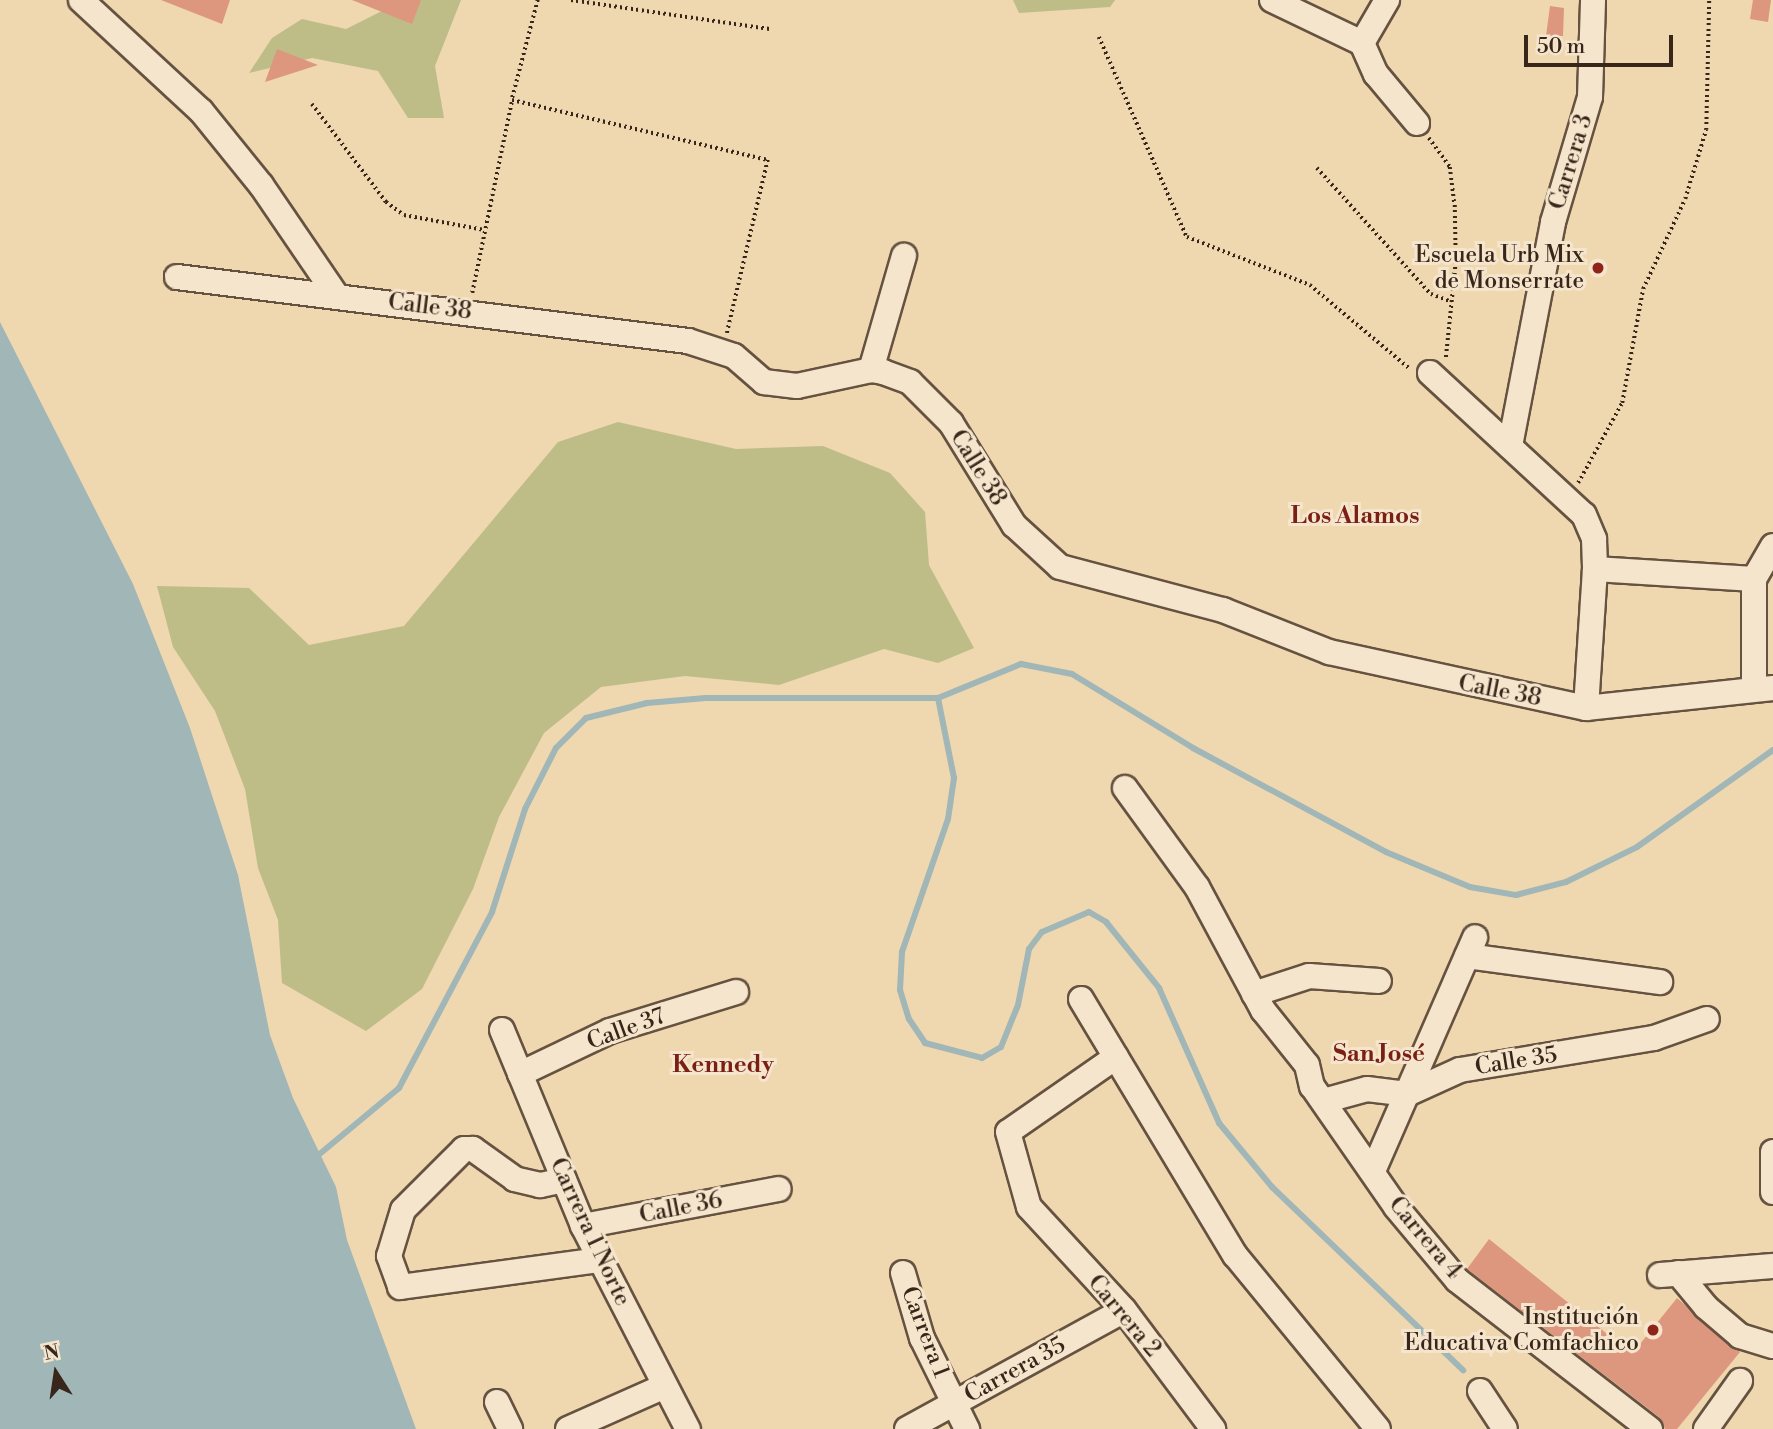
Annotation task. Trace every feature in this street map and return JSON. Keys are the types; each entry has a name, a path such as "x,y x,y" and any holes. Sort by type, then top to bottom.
{"street":[{"path":"82,0 201,111 261,185 336,295"},
{"path":"1272,0 1362,43 1376,74 1417,123"},
{"path":"1362,43 1387,0"},
{"name":"Carrera 3","path":"1510,446 1553,222 1590,97 1593,0"},
{"path":"871,370 904,256"},
{"name":"Calle 38","path":"177,277 688,341 734,356 764,382 797,386 871,370 910,382 951,423 1014,524 1060,567 1223,610 1329,652 1586,708 1763,689"},
{"path":"1430,373 1584,515 1594,539 1595,569 1586,708"},
{"path":"1763,689 1754,579 1773,546"},
{"path":"1595,569 1754,579"},
{"name":"Carrera 4","path":"1125,788 1197,887 1254,993 1307,1065 1312,1086 1326,1100 1396,1207 1457,1280 1650,1429"},
{"path":"1373,1171 1471,946 1660,982"},
{"path":"1254,993 1309,976 1379,981"},
{"name":"Calle 37","path":"520,1074 610,1031 736,992"},
{"path":"1081,999 1235,1255 1378,1429"},
{"name":"Calle 35","path":"1407,1094 1460,1070 1654,1038 1707,1019"},
{"name":"Carrera 1 Norte","path":"502,1030 583,1226 688,1429"},
{"name":"Carrera 2","path":"1116,1057 1008,1132 1029,1208 1124,1310 1213,1429"},
{"path":"1326,1100 1367,1089 1407,1094"},
{"path":"564,1180 540,1185 514,1180 473,1149 464,1149 403,1210 389,1256 400,1287 600,1260"},
{"path":"1773,1152 1773,1192"},
{"name":"Calle 36","path":"583,1226 779,1189"},
{"path":"1773,1266 1669,1274 1740,1336 1773,1346"},
{"name":"Carrera 1","path":"903,1273 922,1338 967,1429"},
{"name":"Carrera 35","path":"907,1429 1124,1310"},
{"path":"1706,1429 1740,1381"},
{"path":"568,1429 666,1386"},
{"path":"1480,1391 1505,1429"},
{"path":"496,1402 510,1429"}],"path":[{"path":"468,312 512,100 538,0"},
{"path":"571,0 770,29"},
{"path":"1569,500 1622,403 1643,289 1685,199 1706,130 1709,0"},
{"path":"1098,37 1187,237 1310,285 1405,369 1430,373 1446,359 1452,302 1455,217 1450,167 1417,123"},
{"path":"512,100 768,160 722,352"},
{"path":"312,104 386,202 404,215 485,230"},
{"path":"1317,168 1431,294 1452,302"}],"shaded area":[{"path":"393,0 461,0 435,66 444,118 408,118 378,71 312,58 249,73 272,38 302,19 346,29 388,8"},
{"path":"1013,0 1115,0 1110,7 1019,13"},
{"path":"0,322 133,584 190,728 238,875 270,1035 293,1098 336,1187 347,1240 416,1429 0,1429"},
{"path":"618,422 736,449 823,446 890,473 925,512 929,565 974,648 938,663 884,649 779,685 685,676 601,687 544,733 499,817 473,889 422,989 366,1031 282,983 278,920 258,868 245,789 215,711 173,647 157,586 249,588 309,645 404,626 558,442"}],"building":[{"path":"161,0 230,0 222,24"},
{"path":"352,0 421,0 412,24"},
{"path":"1753,0 1771,0 1768,22 1750,19"},
{"path":"1550,6 1564,8 1563,36 1546,36"},
{"path":"277,49 318,65 265,82"},
{"path":"1489,1239 1632,1354 1677,1298 1740,1352 1677,1429 1665,1429 1659,1417 1467,1269"}],"waterway":[{"path":"316,1157 399,1088 492,912 525,809 556,748 586,718 647,703 706,698 938,698 1021,664 1072,674 1193,748 1386,852 1470,887 1516,895 1566,882 1637,847 1773,750"},
{"path":"938,698 954,778 948,819 902,952 900,990 909,1019 925,1043 982,1058 1001,1047 1018,1005 1029,949 1042,932 1089,912 1106,922 1159,988 1219,1123 1272,1187 1463,1370"}],"place":[{"name":"Escuela Urb Mix de Monserrate","path":"1598,268"},
{"name":"Institución Educativa Comfachico","path":"1653,1330"}],"district":[{"name":"Los Alamos","path":"1355,517"},
{"name":"San José","path":"1379,1055"},
{"name":"Kennedy","path":"723,1066"}]}
